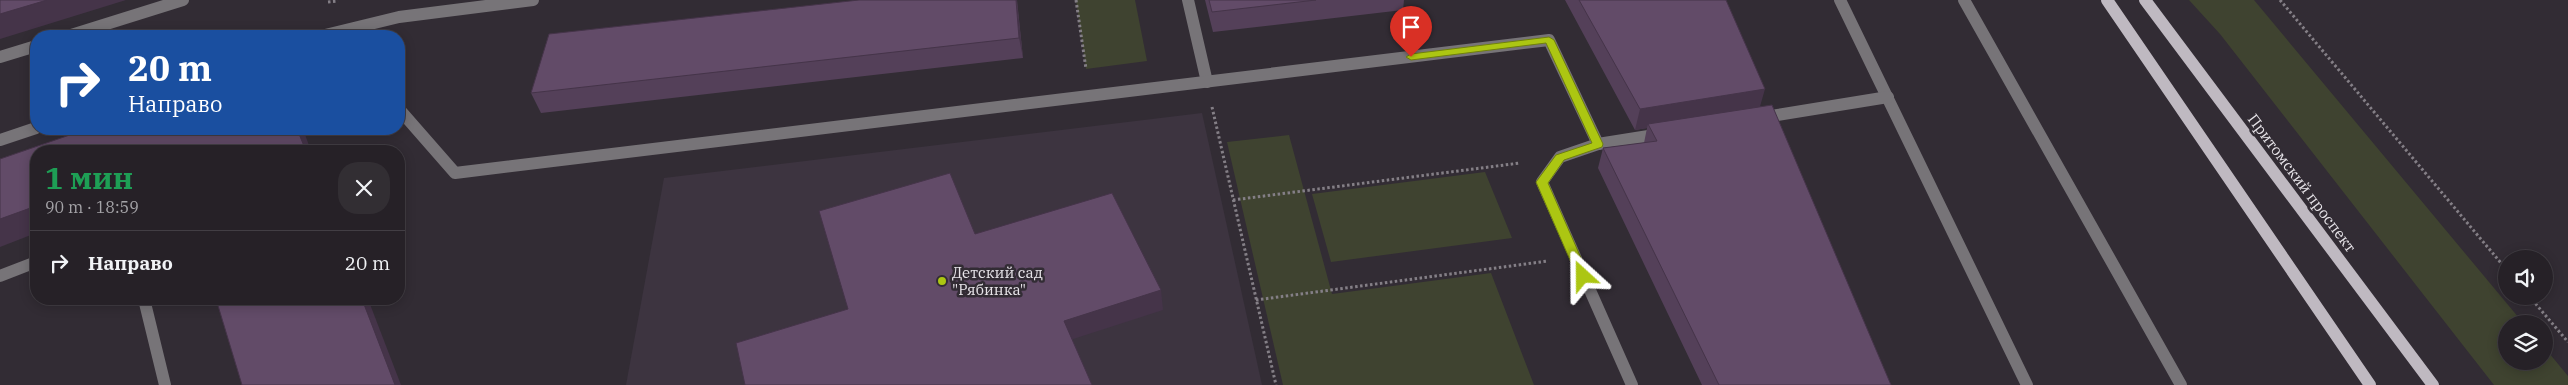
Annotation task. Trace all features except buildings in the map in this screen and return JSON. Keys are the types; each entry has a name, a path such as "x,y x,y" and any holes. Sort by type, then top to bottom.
{"main road":[{"path":"2107,0 2370,385"},
{"name":"Притомский проспект","path":"2145,0 2433,385"}],"lane":[{"path":"87,30 183,0"},
{"path":"355,30 459,8 533,0"},
{"path":"1188,0 1207,82"},
{"path":"1840,0 2027,385"},
{"path":"1964,0 2181,385"},
{"path":"405,116 455,173 1549,40 1598,144"},
{"path":"0,58 30,48"},
{"path":"1744,120 1888,97"},
{"path":"0,140 30,130"},
{"path":"1632,385 1542,182 1560,157 1598,144 1677,131"},
{"path":"0,276 30,264"},
{"path":"145,305 165,385"}],"path":[{"path":"1076,0 1086,68 1078,72"},
{"path":"2280,0 2498,259"},
{"path":"1207,82 1276,385"},
{"path":"1233,200 1560,157"},
{"path":"1256,300 1575,258"},
{"path":"2537,305 2568,342"}],"shaded area":[{"name":"Детский сад \"Рябинка\"","path":"1202,113 1262,385 626,385 664,178"}],"green space":[{"path":"1076,0 1135,0 1147,61 1086,69"},
{"path":"2189,0 2254,0 2498,293 2498,305 2508,305 2516,315 2498,315 2498,370 2553,370 2553,358 2568,376 2568,385 2494,385 2220,34"},
{"path":"1289,135 1332,294 1491,273 1534,385 1283,385 1227,142"},
{"path":"1485,172 1512,238 1331,262 1312,194"}],"place":[{"name":"Детский сад \"Рябинка\"","path":"942,281"}],"route":[{"path":"1411,57 1549,40 1598,144 1560,157 1542,182 1583,276"}]}
